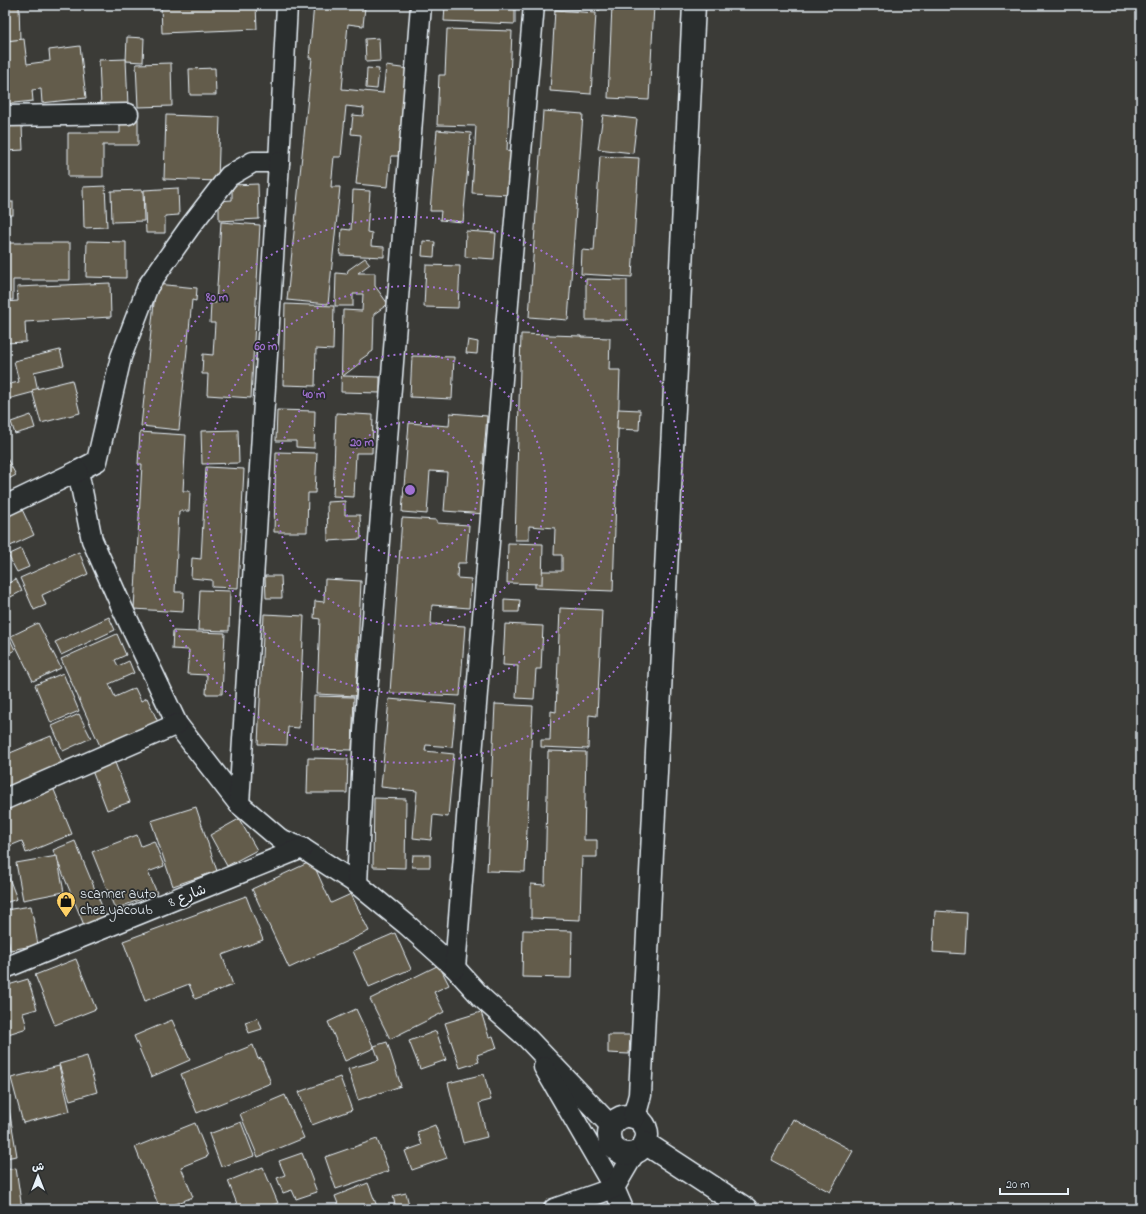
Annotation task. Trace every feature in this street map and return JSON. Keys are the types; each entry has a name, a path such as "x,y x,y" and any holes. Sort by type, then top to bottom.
{"street":[{"path":"240,804 279,162 287,5"},
{"path":"357,884 364,732 421,5"},
{"path":"455,968 511,266 534,5"},
{"path":"634,1117 640,1096 694,5"},
{"path":"5,116 128,114"},
{"path":"5,506 97,461 121,357 148,286 228,176 254,162 279,162"},
{"path":"78,471 92,540 177,724 240,804 280,839 302,848 357,884 406,924 455,968 482,998 528,1039 611,1126"},
{"path":"5,799 177,724"},
{"name":"شارع 8","path":"5,968 302,848"},
{"path":"528,1039 614,1188 623,1209"},
{"path":"554,1209 614,1188 640,1148 646,1138 644,1125 634,1117 627,1116 615,1121 611,1126 609,1133 609,1140 612,1146 622,1153 629,1154 640,1148"},
{"path":"640,1148 746,1209"}],"building":[{"path":"5,5 19,5 20,40 5,41"},
{"path":"161,5 256,5 257,29 162,33"},
{"path":"314,5 355,5 365,7 363,26 348,24 342,89 383,93 386,66 409,69 399,156 391,156 388,187 356,184 361,135 351,134 353,115 363,116 364,108 346,106 341,157 334,157 331,187 340,187 328,304 287,300 312,58 309,58"},
{"path":"445,5 515,5 515,24 444,21"},
{"path":"555,5 600,5 600,10 554,8"},
{"path":"612,5 654,5 649,100 608,98"},
{"path":"555,10 596,13 591,94 550,91"},
{"path":"447,29 512,31 507,151 511,152 510,195 472,193 476,126 437,125 439,75 445,75"},
{"path":"127,37 144,38 143,62 126,61"},
{"path":"379,38 380,61 366,62 365,39"},
{"path":"24,39 27,64 50,61 49,50 80,46 86,98 42,103 41,89 32,90 33,101 5,104 5,41"},
{"path":"126,59 128,106 101,107 99,60"},
{"path":"171,63 172,106 138,107 136,64"},
{"path":"215,68 216,95 190,95 189,69"},
{"path":"367,68 379,69 377,89 366,88"},
{"path":"543,111 583,114 568,320 529,317"},
{"path":"166,115 220,117 218,181 164,179"},
{"path":"603,115 637,119 633,153 598,149"},
{"path":"120,119 138,119 138,145 103,145 103,177 68,177 68,133 120,133"},
{"path":"5,126 22,126 23,150 5,151"},
{"path":"437,130 471,133 463,222 440,220 441,211 430,211"},
{"path":"600,156 639,158 632,277 581,274 582,250 594,251"},
{"path":"258,184 259,219 219,221 219,201 232,200 232,185"},
{"path":"105,186 107,227 84,228 83,187"},
{"path":"178,188 179,215 165,216 165,233 146,233 144,190"},
{"path":"143,190 144,221 112,222 111,191"},
{"path":"353,190 370,191 367,232 372,233 371,246 384,247 384,257 340,255 342,229 351,230"},
{"path":"5,202 13,202 13,215 5,215"},
{"path":"221,222 260,225 251,398 207,395 208,374 202,374 203,354 213,355 215,323 210,323 211,303 216,303"},
{"path":"466,231 496,233 494,259 465,257"},
{"path":"87,241 126,242 126,278 86,277"},
{"path":"423,241 435,242 434,257 422,256"},
{"path":"5,243 70,243 70,280 13,280 13,300 5,300"},
{"path":"365,258 370,264 358,273 375,273 375,286 388,304 374,314 373,351 360,360 360,363 343,376 380,377 380,393 341,392 343,310 362,311 363,294 353,294 353,306 335,306 336,273 347,274 348,270"},
{"path":"426,265 460,266 458,308 424,307"},
{"path":"586,279 627,280 627,320 586,320"},
{"path":"110,283 111,317 25,322 26,342 5,343 5,302 18,301 17,287"},
{"path":"156,284 197,288 196,301 192,300 179,430 141,426"},
{"path":"285,304 334,306 333,350 316,349 315,386 283,385"},
{"path":"521,334 610,338 609,370 620,370 613,591 535,588 535,571 562,571 562,555 554,555 555,528 529,526 529,540 515,540"},
{"path":"468,340 478,342 477,354 466,353"},
{"path":"60,350 64,365 34,372 38,391 8,399 5,385 19,382 14,361"},
{"path":"412,356 454,357 452,399 410,397"},
{"path":"72,380 80,413 41,423 32,390"},
{"path":"618,409 640,410 639,430 617,429"},
{"path":"277,410 315,411 314,448 296,447 296,441 276,441"},
{"path":"336,413 373,415 372,453 356,453 354,497 333,496"},
{"path":"450,413 487,416 483,464 488,465 485,514 444,511 447,472 430,471 427,514 402,512 409,423 449,426"},
{"path":"31,415 35,428 15,434 11,422"},
{"path":"238,430 239,463 202,464 201,431"},
{"path":"140,432 186,435 183,491 190,491 189,511 179,511 175,592 184,592 183,612 134,609 142,464 138,464"},
{"path":"276,452 317,453 315,493 308,493 307,532 274,532"},
{"path":"5,455 16,475 5,481"},
{"path":"206,467 244,469 238,588 212,587 212,580 191,578 192,558 201,559"},
{"path":"345,501 345,515 360,515 361,539 328,541 327,502"},
{"path":"20,505 34,535 6,548 5,511"},
{"path":"402,518 437,520 437,523 469,525 466,563 458,563 457,578 471,579 469,608 432,605 431,624 465,626 460,696 390,693"},
{"path":"508,543 543,544 542,584 507,583"},
{"path":"21,549 29,567 17,572 8,555"},
{"path":"79,552 88,574 42,595 46,605 34,610 20,578"},
{"path":"265,576 281,576 282,598 266,598"},
{"path":"16,579 22,591 5,600 5,585"},
{"path":"325,579 361,581 356,696 317,694 320,619 314,618 315,601 324,602"},
{"path":"200,590 230,591 229,631 198,630"},
{"path":"504,599 520,600 519,612 504,612"},
{"path":"560,608 602,610 597,716 589,715 588,749 541,747 541,740 550,740 551,711 556,712"},
{"path":"264,614 304,616 299,728 288,727 287,745 258,744"},
{"path":"109,617 115,630 61,655 55,642"},
{"path":"38,623 61,668 33,681 11,636"},
{"path":"505,624 543,626 541,669 536,669 534,699 516,698 518,666 503,665"},
{"path":"5,628 15,650 5,655"},
{"path":"173,631 225,633 222,694 206,694 207,675 187,674 189,650 172,649"},
{"path":"117,634 126,655 115,660 118,666 129,661 134,673 109,684 115,697 135,688 141,701 147,698 158,722 101,748 61,659"},
{"path":"63,673 79,711 51,723 35,685"},
{"path":"314,696 354,697 352,750 313,749"},
{"path":"389,699 456,705 452,747 426,745 425,751 454,754 448,817 433,815 431,840 413,838 417,791 381,787"},
{"path":"495,704 533,706 525,872 487,871"},
{"path":"79,714 91,738 63,751 52,726"},
{"path":"51,736 63,766 5,790 5,740 10,753"},
{"path":"548,751 586,752 584,840 597,840 597,857 582,857 580,920 531,918 531,884 545,885"},
{"path":"308,758 348,759 347,793 307,793"},
{"path":"114,760 130,802 107,810 91,768"},
{"path":"52,785 72,834 26,853 22,841 5,848 5,804"},
{"path":"374,798 406,799 405,868 373,867"},
{"path":"196,807 217,871 173,886 151,821"},
{"path":"239,819 257,850 227,866 210,835"},
{"path":"137,835 141,846 154,841 164,866 148,872 157,893 115,909 92,852"},
{"path":"75,841 106,916 84,925 53,850"},
{"path":"413,855 430,855 430,867 412,867"},
{"path":"57,856 64,892 23,900 16,863"},
{"path":"312,861 331,903 351,894 369,931 289,968 252,889"},
{"path":"6,870 17,899 5,903 5,871"},
{"path":"246,896 263,940 222,955 233,985 195,999 189,984 145,1001 123,941"},
{"path":"31,906 38,945 10,950 5,910"},
{"path":"935,911 967,913 965,954 933,952"},
{"path":"523,930 572,931 571,978 522,977"},
{"path":"395,933 411,969 369,987 353,951"},
{"path":"76,959 96,1009 55,1025 35,975"},
{"path":"439,965 449,985 434,992 444,1012 390,1039 370,999"},
{"path":"28,979 37,1009 23,1013 27,1028 5,1035 5,986"},
{"path":"356,1009 374,1048 345,1061 328,1022"},
{"path":"481,1012 489,1037 493,1036 497,1048 477,1055 479,1062 460,1068 445,1023"},
{"path":"258,1018 262,1029 249,1033 245,1022"},
{"path":"172,1020 190,1060 151,1077 134,1036"},
{"path":"436,1031 446,1060 420,1069 409,1041"},
{"path":"608,1035 630,1035 629,1054 608,1053"},
{"path":"387,1042 401,1086 358,1100 348,1069 379,1060 374,1046"},
{"path":"253,1045 258,1059 261,1058 271,1083 197,1113 181,1074"},
{"path":"87,1056 97,1092 70,1100 59,1064"},
{"path":"59,1066 70,1111 23,1123 11,1078"},
{"path":"484,1074 491,1100 479,1103 487,1137 463,1143 448,1083"},
{"path":"340,1077 352,1110 312,1125 299,1092"},
{"path":"285,1095 304,1138 258,1157 240,1114"},
{"path":"9,1109 17,1156 5,1158 5,1110"},
{"path":"793,1119 853,1151 830,1192 771,1160"},
{"path":"241,1122 254,1156 221,1167 209,1134"},
{"path":"195,1123 208,1156 181,1167 193,1197 160,1209 135,1147"},
{"path":"435,1125 447,1158 412,1170 405,1151 422,1145 417,1132"},
{"path":"377,1139 389,1171 336,1189 325,1157"},
{"path":"302,1153 317,1192 296,1199 292,1190 283,1193 277,1178 285,1175 279,1161"},
{"path":"263,1167 278,1203 262,1209 239,1209 228,1181"},
{"path":"16,1168 22,1209 5,1209 5,1170"},
{"path":"368,1183 378,1209 340,1209 335,1196"},
{"path":"406,1193 410,1209 396,1209 393,1196"}],"place":[{"name":"scanner auto chez yacoub","path":"66,918"}]}
